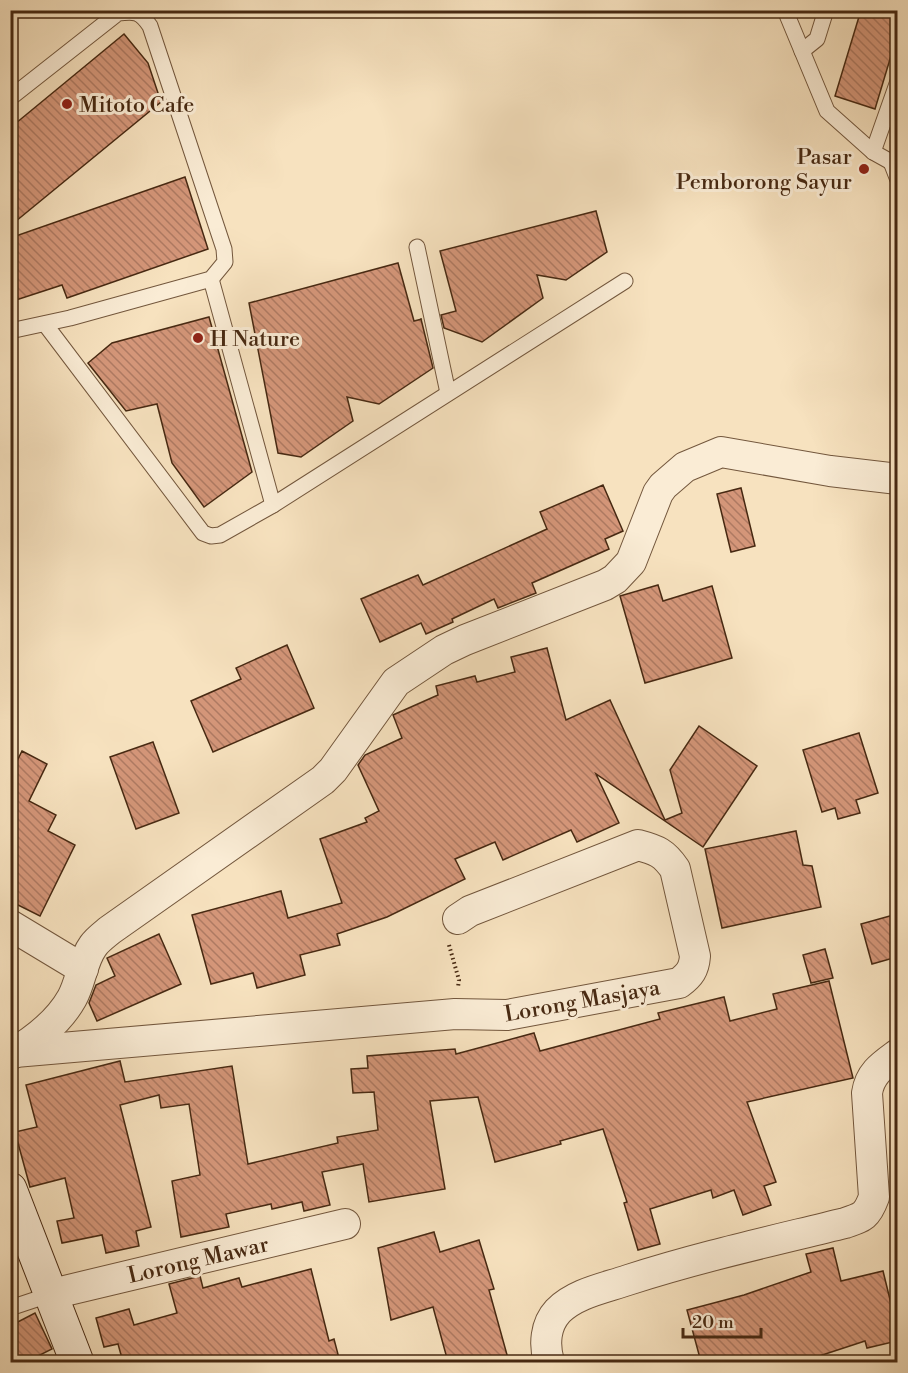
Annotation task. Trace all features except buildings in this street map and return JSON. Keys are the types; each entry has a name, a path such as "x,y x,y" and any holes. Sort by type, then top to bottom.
{"street":[{"name":"Lorong Masjaya","path":"13,1054 38,1036 65,1009 73,996 92,947 110,930 323,780 333,770 396,682 465,640 615,579 632,562 658,493 685,466 721,452 830,471 897,479"},
{"name":"Lorong Masjaya","path":"13,1054 454,1014 507,1016 679,983 694,968 695,956 675,869 667,857 654,849 638,845 470,911 458,919"},
{"path":"10,925 83,969"},
{"path":"549,1362 546,1337 550,1324 557,1312 582,1295 680,1263 844,1223 860,1218 868,1212 874,1197 867,1093 869,1081 875,1071 897,1054"},
{"path":"10,1189 77,1362"},
{"name":"Lorong Mawar","path":"52,1294 345,1224"}],"lane":[{"path":"785,10 827,111 873,152 894,162 897,180"},
{"path":"802,51 816,39 826,10"},
{"path":"10,98 118,14 133,12 144,16 150,26 224,249 225,262 211,279 10,332"},
{"path":"873,152 897,81"},
{"path":"417,247 447,393"},
{"path":"211,279 273,505"},
{"path":"45,324 203,532 211,536 220,535 273,505 625,281"},
{"path":"10,1308 52,1294"}],"path":[{"path":"454,1014 459,980 448,943 451,928 458,919"}],"place":[{"name":"Mitoto Cafe","path":"67,104"},
{"name":"Pasar Pemborong Sayur","path":"864,169"},
{"name":"H Nature","path":"198,338"}]}
